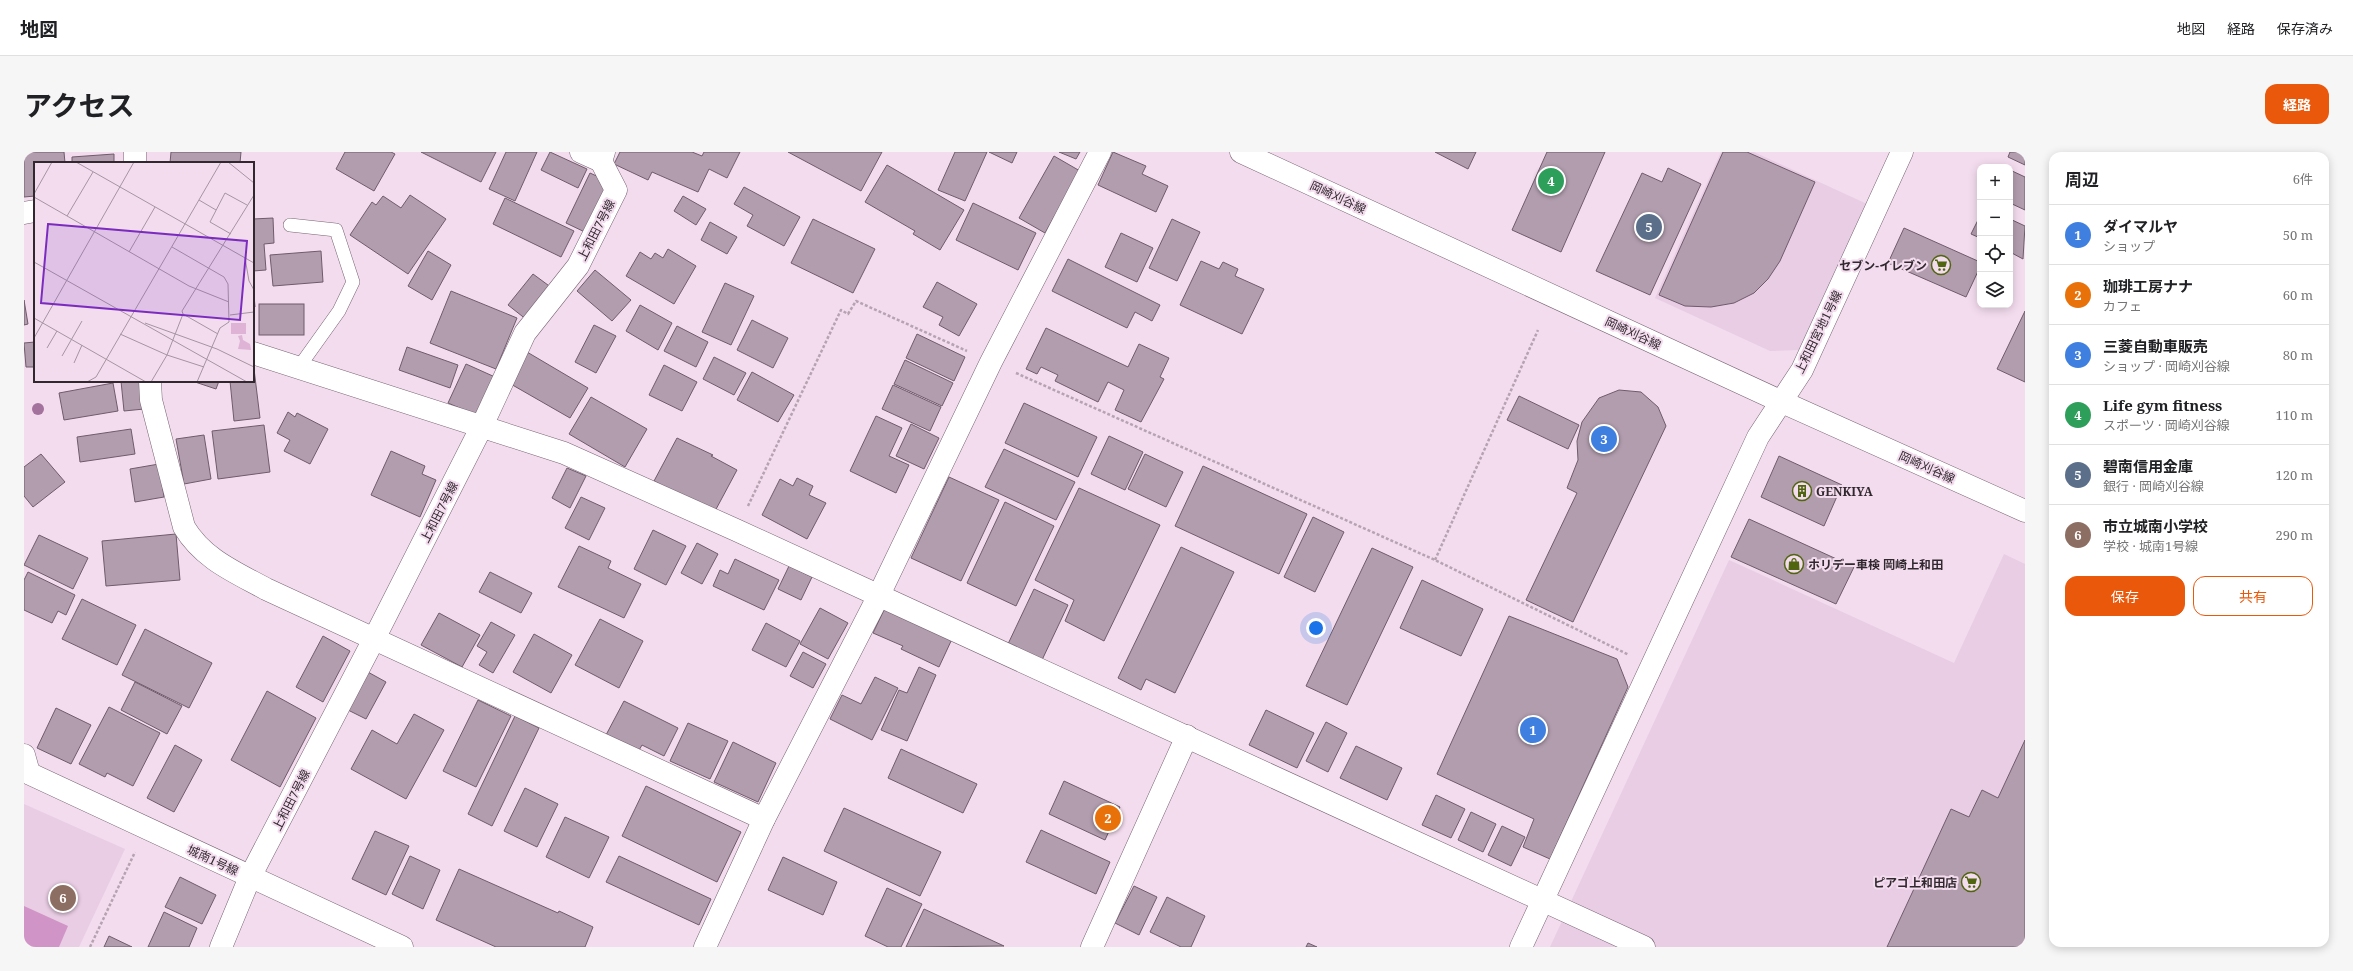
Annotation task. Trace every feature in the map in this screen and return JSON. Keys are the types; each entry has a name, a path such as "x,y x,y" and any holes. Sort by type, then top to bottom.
{"street":[{"path":"581,152 602,156"},
{"path":"705,947 764,820 878,597 991,362 1100,152"},
{"name":"岡崎刈谷線","path":"1241,152 1780,401 2025,511"},
{"name":"上和田宮地1号線","path":"1521,947 1653,666 1758,437 1780,401 1802,370 1902,152"},
{"name":"上和田7号線","path":"221,947 250,877 374,639 482,426 525,333 578,266 616,190 602,156"},
{"path":"24,213 34,211"},
{"path":"254,353 564,453 736,530 878,597 1187,736 1644,947"},
{"path":"150,382 151,400 184,527 194,542 226,567 374,639 764,820"},
{"path":"1092,947 1187,736"},
{"name":"城南1号線","path":"26,766 250,877 402,947"}],"lane":[{"path":"290,225 336,230 353,282 339,311 299,367"}],"path":[{"path":"736,530 841,310 848,314 856,301 1435,560 1653,666"},
{"path":"1435,560 1538,330"},
{"path":"90,947 136,848"}],"shaded area":[{"path":"1721,152 1754,152 1867,204 1799,350 1770,351 1655,298"},
{"name":"ピアゴ上和田店","path":"2004,554 2025,564 2025,947 1550,947 1729,560 1954,663"},
{"path":"24,804 125,849 79,947 24,947"},
{"path":"24,906 68,926 59,947 24,947"}],"building":[{"path":"24,152 64,152 65,162 34,162 34,196 24,197"},
{"path":"171,152 241,152 240,162 170,162"},
{"path":"345,152 391,152 395,154 374,191 336,169"},
{"path":"421,152 496,152 481,182"},
{"path":"506,152 537,152 515,201 489,189"},
{"path":"550,152 587,169 578,188 541,170"},
{"path":"620,152 692,152 702,156 704,152 740,152 727,178 709,169 698,192 652,172 648,180 614,164"},
{"path":"788,152 882,152 861,191"},
{"path":"955,152 987,152 965,201 938,190"},
{"path":"989,152 1017,152 1012,163"},
{"path":"1059,152 1080,152 1076,159"},
{"path":"1113,152 1146,166 1142,174 1168,186 1156,212 1098,185"},
{"path":"1435,152 1476,152 1468,169"},
{"path":"1547,152 1605,152 1561,252 1512,230"},
{"path":"1723,152 1747,152 1815,182 1780,261 1768,279 1754,293 1734,303 1711,307 1685,306 1659,295"},
{"path":"2010,152 2025,152 2025,165 2008,157"},
{"path":"114,154 114,162 72,162 72,157"},
{"path":"1054,156 1080,171 1045,233 1019,218"},
{"path":"887,165 964,210 940,250 913,234 915,231 865,202"},
{"path":"1668,168 1701,184 1650,295 1596,271 1642,173 1662,182"},
{"path":"2013,171 2025,177 2025,210 2013,204"},
{"path":"590,173 603,179 606,195 589,234 566,223"},
{"path":"744,187 800,217 784,246 747,226 753,215 734,204"},
{"path":"410,195 446,219 408,274 350,235 372,202 376,205 383,196 401,208"},
{"path":"683,196 706,209 696,225 674,211"},
{"path":"505,198 574,231 561,257 493,224"},
{"path":"973,203 1036,233 1018,270 956,240"},
{"path":"273,218 274,243 264,244 266,270 254,271 254,219"},
{"path":"813,219 875,249 853,293 791,263"},
{"path":"1172,219 1200,232 1177,281 1149,268"},
{"path":"2013,220 2025,226 2023,259 2013,254"},
{"path":"710,222 737,237 727,254 701,240"},
{"path":"1977,222 1977,237 1971,234"},
{"path":"1904,228 1977,261 1977,273 1966,297 1888,263"},
{"path":"1121,233 1153,248 1137,282 1105,267"},
{"path":"668,249 696,266 674,304 626,276 640,252 651,259 655,253 663,258"},
{"path":"321,251 323,282 273,286 270,255"},
{"path":"428,251 451,265 432,300 408,286"},
{"path":"1068,259 1160,305 1152,321 1135,312 1127,328 1052,291"},
{"path":"1201,261 1219,269 1223,262 1238,269 1235,276 1264,289 1242,334 1180,305"},
{"path":"595,270 631,300 612,321 577,291"},
{"path":"533,274 552,288 527,320 508,305"},
{"path":"937,282 977,304 959,336 939,325 943,317 923,307"},
{"path":"725,283 754,296 731,345 702,332"},
{"path":"451,291 517,318 496,369 430,343"},
{"path":"24,300 28,324 24,325"},
{"path":"259,304 304,304 304,335 259,335"},
{"path":"640,305 672,323 658,350 626,331"},
{"path":"2025,311 2025,382 1997,369"},
{"path":"752,320 788,338 773,368 737,350"},
{"path":"594,325 616,336 596,373 575,362"},
{"path":"677,326 708,342 696,367 664,351"},
{"path":"1046,328 1128,367 1139,344 1169,358 1160,377 1164,379 1141,422 1115,410 1124,390 1108,382 1098,402 1055,381 1058,375 1041,367 1037,374 1026,369"},
{"path":"917,334 965,357 954,381 906,358"},
{"path":"34,342 34,367 26,367 24,343"},
{"path":"407,347 458,365 450,388 399,370"},
{"path":"527,352 588,388 570,418 509,383"},
{"path":"714,357 746,373 734,395 703,379"},
{"path":"905,360 953,383 942,406 894,384"},
{"path":"466,364 495,377 478,416 448,403"},
{"path":"664,365 697,382 682,411 649,395"},
{"path":"254,369 260,418 234,421 230,382 254,382"},
{"path":"752,372 794,395 778,422 737,400"},
{"path":"121,382 142,382 144,409 124,411"},
{"path":"195,382 219,382 216,389"},
{"path":"113,383 118,411 64,420 59,393"},
{"path":"893,385 941,407 930,431 882,409"},
{"path":"1619,390 1641,392 1658,407 1666,426 1573,622 1526,600 1577,493 1567,488 1578,460 1577,441 1582,422 1599,398"},
{"path":"1519,396 1579,425 1568,449 1507,420"},
{"path":"591,397 647,429 625,467 569,434"},
{"path":"1024,403 1097,437 1078,477 1005,443"},
{"path":"288,412 295,417 297,413 328,429 310,464 284,451 290,440 277,433"},
{"path":"876,416 902,428 889,456 909,465 896,493 850,471"},
{"path":"911,424 939,438 924,469 896,456"},
{"path":"264,425 270,472 218,479 212,431"},
{"path":"131,429 135,454 80,462 77,437"},
{"path":"204,435 211,479 184,484 176,439"},
{"path":"1109,436 1143,452 1125,490 1091,474"},
{"path":"677,438 713,455 711,456 737,470 714,513 654,481"},
{"path":"1004,449 1075,482 1056,520 985,487"},
{"path":"391,451 425,466 422,474 436,480 420,517 371,495"},
{"path":"41,454 65,482 33,507 24,496 24,467"},
{"path":"1145,454 1183,472 1166,507 1128,489"},
{"name":"GENKIYA","path":"1779,456 1842,485 1824,526 1761,497"},
{"path":"159,464 164,497 135,502 130,469"},
{"path":"1203,466 1307,514 1279,574 1175,526"},
{"path":"567,468 586,476 570,508 552,498"},
{"path":"949,477 999,500 961,581 911,558"},
{"path":"797,478 813,486 809,495 826,503 807,539 762,515 780,479 793,486"},
{"path":"1079,488 1160,525 1104,641 1065,621 1074,600 1035,580"},
{"path":"581,497 605,508 589,540 565,528"},
{"path":"1005,502 1054,526 1016,606 967,583"},
{"path":"1313,517 1344,532 1315,592 1284,577"},
{"path":"1749,519 1854,567 1836,604 1731,557"},
{"path":"653,530 686,546 666,585 634,569"},
{"path":"176,534 180,580 106,586 102,541"},
{"path":"39,535 88,558 73,589 24,565"},
{"path":"697,543 718,554 702,584 681,573"},
{"path":"579,546 611,561 608,568 641,584 624,618 558,587"},
{"path":"1181,547 1234,572 1175,693 1146,679 1141,690 1118,678"},
{"path":"1372,548 1413,567 1347,705 1306,686"},
{"path":"735,559 779,580 764,610 713,586 720,570 728,574"},
{"path":"789,566 812,577 801,600 778,589"},
{"path":"28,572 75,595 66,615 58,611 52,623 24,610 24,580"},
{"path":"490,572 532,593 521,613 479,592"},
{"path":"1422,580 1483,609 1461,656 1400,628"},
{"path":"1034,589 1068,605 1042,660 1008,644"},
{"path":"82,599 136,625 117,665 62,639"},
{"path":"820,608 848,623 828,659 800,644"},
{"path":"885,608 952,639 939,667 901,649 903,646 873,633"},
{"path":"439,613 480,635 462,667 421,645"},
{"path":"1509,616 1617,659 1628,687 1550,859 1523,847 1534,819 1437,774"},
{"path":"600,619 643,641 619,688 575,665"},
{"path":"491,622 515,635 493,673 479,665 487,652 477,646"},
{"path":"766,623 800,641 786,667 752,650"},
{"path":"145,629 212,663 189,708 122,675"},
{"path":"534,634 572,655 551,693 513,672"},
{"path":"323,636 350,651 323,702 296,687"},
{"path":"803,652 826,664 813,688 790,676"},
{"path":"919,667 936,675 907,741 881,730 899,690 907,693"},
{"path":"366,671 386,682 366,719 346,709"},
{"path":"875,677 898,688 872,740 830,719 842,695 861,704"},
{"path":"135,682 182,706 167,734 121,710"},
{"path":"267,691 316,718 280,787 231,760"},
{"path":"478,700 511,716 476,787 443,771"},
{"path":"624,701 678,728 664,756 642,745 638,752 606,735"},
{"path":"109,707 160,733 133,786 107,773 105,777 79,764"},
{"path":"56,708 91,725 71,764 37,748"},
{"path":"1266,710 1314,733 1297,768 1249,745"},
{"path":"414,714 444,730 406,799 351,769 372,730 397,744"},
{"path":"515,716 539,728 492,826 468,814"},
{"path":"1326,722 1347,733 1328,772 1306,761"},
{"path":"688,723 728,741 710,779 670,761"},
{"name":"ピアゴ上和田店","path":"2025,740 2025,947 1887,947 1951,809 1969,817 1982,790 1998,798"},
{"path":"733,742 776,763 758,802 714,782"},
{"path":"175,745 202,760 174,812 147,798"},
{"path":"1356,746 1402,768 1387,800 1340,778"},
{"path":"901,749 977,784 963,813 888,778"},
{"path":"1064,781 1120,807 1105,840 1049,814"},
{"path":"646,786 741,832 717,882 622,836"},
{"path":"525,788 558,804 537,847 504,831"},
{"path":"1436,795 1465,809 1451,838 1422,825"},
{"path":"844,808 941,852 920,896 824,851"},
{"path":"1471,812 1496,824 1483,852 1458,840"},
{"path":"565,817 609,837 589,878 546,857"},
{"path":"1502,826 1525,837 1511,866 1488,855"},
{"path":"1041,830 1110,862 1096,894 1026,862"},
{"path":"375,831 409,846 386,895 352,879"},
{"path":"410,856 440,870 423,909 392,894"},
{"path":"619,856 711,899 699,925 606,882"},
{"path":"783,857 837,882 823,915 768,890"},
{"path":"459,869 593,927 585,947 496,947 436,920"},
{"path":"180,877 216,895 202,924 165,907"},
{"path":"1134,886 1157,897 1139,935 1115,923"},
{"path":"887,888 922,904 901,947 888,947 865,936"},
{"path":"1167,897 1205,916 1191,947 1181,947 1150,932"},
{"path":"924,909 1004,946 906,947"},
{"path":"164,912 197,928 189,947 148,947"},
{"path":"109,936 132,947 104,947"},
{"path":"1308,943 1317,947 1306,947"}],"place":[{"name":"Life gym fitness","path":"1551,181"},
{"name":"碧南信用金庫","path":"1649,227"},
{"name":"セブン-イレブン","path":"1941,265"},
{"name":"三菱自動車販売","path":"1604,439"},
{"name":"GENKIYA","path":"1802,491"},
{"name":"ホリデー車検 岡崎上和田","path":"1794,564"},
{"name":"ダイマルヤ","path":"1533,730"},
{"name":"珈琲工房ナナ","path":"1108,818"},
{"name":"ピアゴ上和田店","path":"1971,882"},
{"name":"市立城南小学校","path":"63,898"}]}
